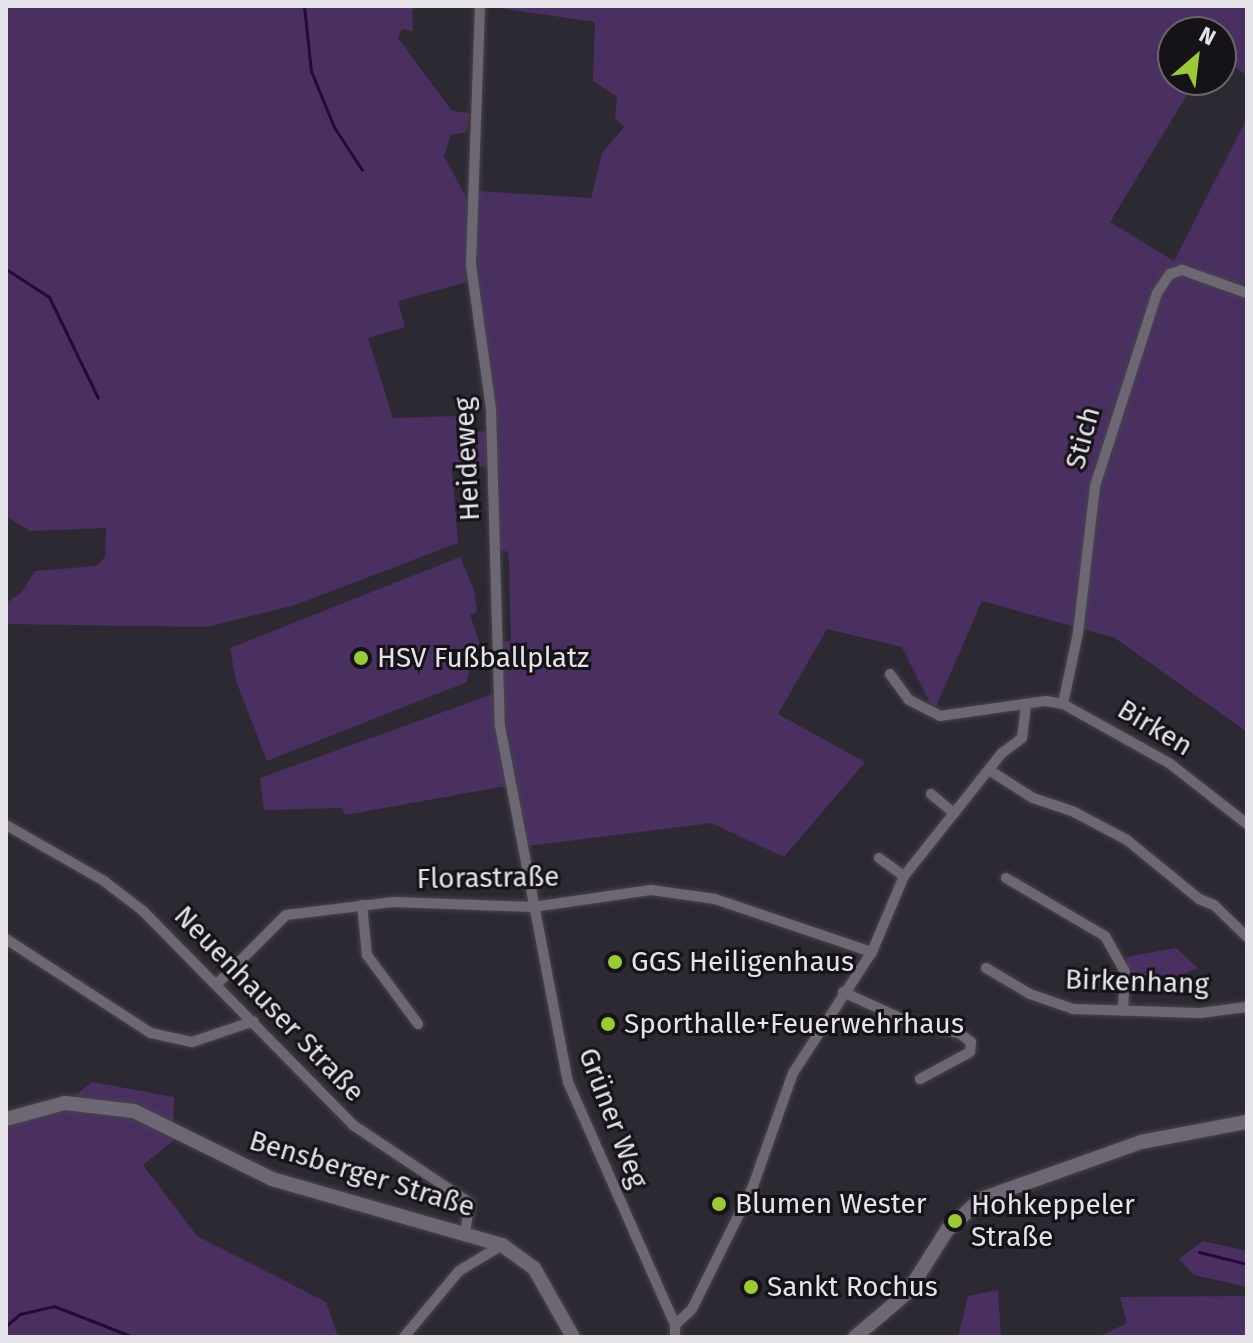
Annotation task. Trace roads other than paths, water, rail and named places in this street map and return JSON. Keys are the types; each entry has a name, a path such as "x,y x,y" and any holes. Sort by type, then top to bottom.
{"main road":[{"name":"Bensberger Straße","path":"6,1119 65,1103 134,1111 272,1179 465,1231 502,1245 534,1268 573,1337"},
{"path":"855,1337 908,1292 947,1230 981,1199 1141,1142 1247,1122"}],"street":[{"name":"Heideweg","path":"480,6 471,196 473,307 491,410 500,726 533,907"},
{"name":"Stich","path":"1063,704 1078,633 1095,486 1127,375 1157,293 1170,274 1182,270 1247,293"},
{"path":"890,674 909,700 940,716 1046,701 1063,704"},
{"name":"Birken","path":"1063,704 1169,763 1247,824"},
{"path":"675,1325 692,1309 759,1174 793,1073 843,992 872,952 904,876 989,770 1025,734 1026,706"},
{"path":"989,770 1033,798 1072,811 1127,840 1195,896 1214,905 1247,937"},
{"path":"931,794 954,813"},
{"name":"Neuenhauser Straße","path":"6,825 104,881 143,911 218,983 353,1125 470,1203 465,1231"},
{"path":"879,858 904,876"},
{"path":"1006,878 1105,936 1125,972 1123,1011"},
{"name":"Florastraße","path":"218,983 286,915 362,905 533,907 665,889 715,899 872,952"},
{"path":"362,905 367,955 418,1024"},
{"name":"Grüner Weg","path":"533,907 568,1082 675,1325 675,1337"},
{"path":"6,939 151,1033 192,1042 254,1021"},
{"name":"Birkenhang","path":"986,968 1051,1003 1123,1011 1200,1013 1247,1007"},
{"path":"843,992 911,1023 959,1033 971,1042 970,1052 920,1079"},
{"path":"404,1337 459,1271 502,1245"}],"waterway":[{"path":"304,6 311,71 334,127 362,170"},
{"path":"6,269 49,297 98,398"},
{"path":"1199,1252 1247,1264"},
{"path":"6,1326 20,1314 54,1306 133,1337"}],"place":[{"name":"HSV Fußballplatz","path":"361,658"},
{"name":"GGS Heiligenhaus","path":"615,962"},
{"name":"Sporthalle+Feuerwehrhaus","path":"608,1024"},
{"name":"Blumen Wester","path":"719,1204"},
{"name":"Hohkeppeler Straße","path":"955,1221"},
{"name":"Sankt Rochus","path":"751,1287"}]}
